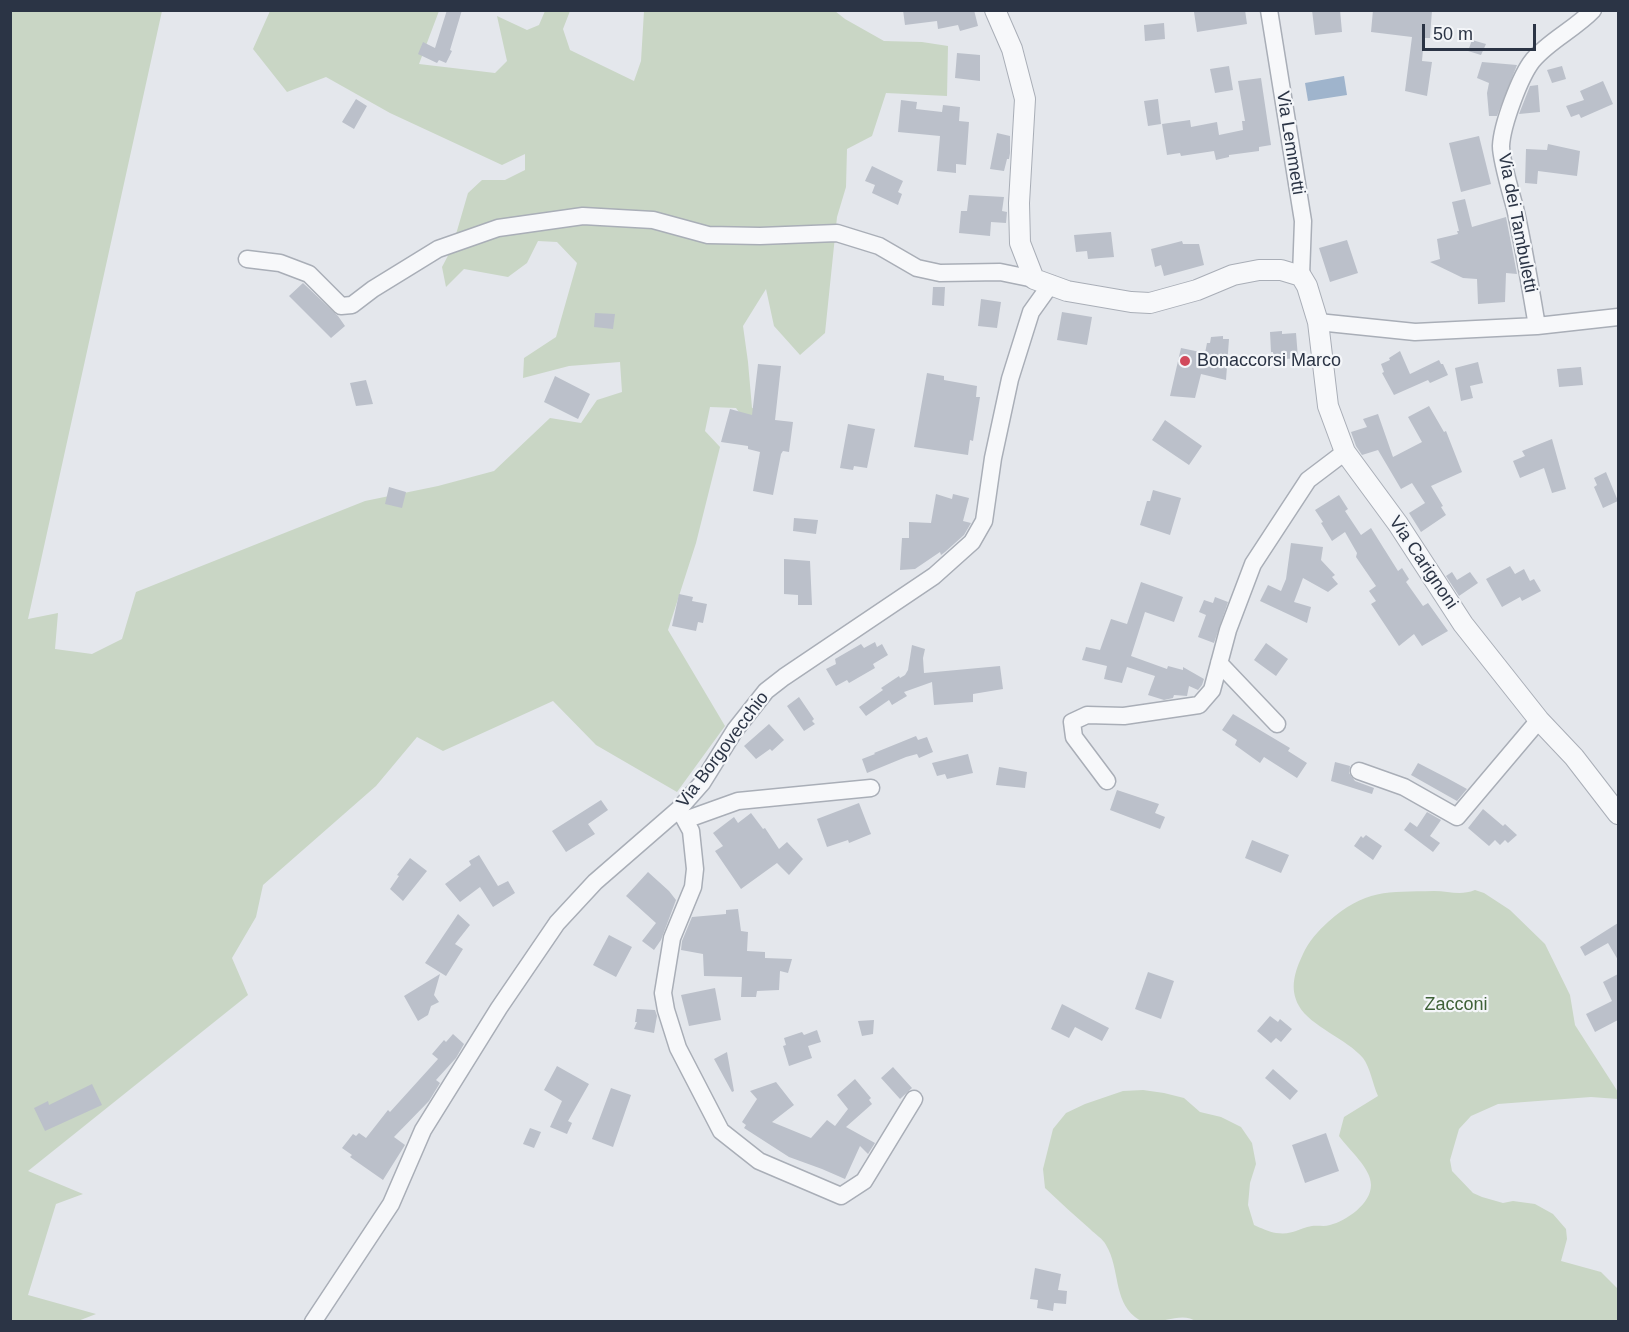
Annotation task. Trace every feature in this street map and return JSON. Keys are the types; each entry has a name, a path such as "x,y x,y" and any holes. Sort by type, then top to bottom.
{"street":[{"path":"995,10 1012,49 1025,99 1019,203 1020,243 1042,281"},
{"name":"Via Lemmetti","path":"1269,10 1303,221 1300,276"},
{"name":"Via dei Tambuletti","path":"1537,326 1524,249 1501,146 1505,125 1518,87 1531,63 1546,46 1582,21 1593,10"},
{"path":"247,259 280,263 309,274 341,306 352,305 438,249 498,228 583,216 653,220 708,235 760,236 837,233 879,246 917,268 940,273 1000,272 1042,281 1067,291 1131,302 1150,303 1197,290 1233,275 1259,270 1281,270 1300,276"},
{"name":"Via Carignoni","path":"1300,276 1308,286 1318,322 1328,406 1345,452 1398,524 1463,624 1539,720 1574,757 1618,814"},
{"name":"Via Borgovecchio","path":"313,1322 391,1204 423,1130 557,923 595,882 682,815 735,730 766,692 784,677 934,576 972,542 984,521 993,458 1013,368 1042,281"},
{"path":"1318,322 1415,332 1537,326 1618,317"},
{"path":"1107,781 1074,737 1072,722 1087,715 1124,716 1199,705 1212,690 1228,630 1253,564 1308,480 1345,452"},
{"path":"1219,663 1277,724"},
{"path":"1359,771 1404,787 1457,817 1539,720"},
{"path":"871,788 738,801 682,815 692,831 693,887 672,938 663,993 678,1048 721,1131 759,1161 841,1196 864,1182 914,1099"}],"green space":[{"path":"10,11 162,11 28,619 58,613 55,649 92,654 122,639 136,592 365,501 438,486 494,471 550,418 581,423 597,400 622,392 620,362 569,366 523,378 524,358 556,337 577,263 557,242 538,241 527,263 508,277 464,269 446,287 442,267 452,248 468,193 482,180 505,180 525,170 525,154 502,165 390,113 326,77 287,92 253,49 270,11 439,11 419,64 495,73 507,61 497,16 527,30 539,25 545,11 570,11 563,29 570,50 634,81 641,61 644,11 835,11 884,41 922,42 948,46 947,96 886,93 872,136 847,149 846,187 837,217 825,333 800,355 774,326 766,289 743,326 752,408 764,410 745,421 736,408 710,407 705,431 720,447 696,543 668,630 725,726 677,792 596,745 553,701 443,751 417,737 376,786 263,885 256,917 232,958 248,995 28,1171 83,1194 56,1204 28,1295 96,1314 78,1321 11,1321"},
{"name":"Zacconi","path":"1475,890 1484,893 1510,910 1545,944 1570,995 1575,1025 1618,1092 1618,1099 1591,1097 1498,1104 1471,1116 1459,1129 1450,1160 1452,1171 1473,1193 1482,1197 1503,1203 1513,1201 1535,1204 1553,1214 1566,1229 1567,1239 1561,1261 1601,1272 1618,1289 1618,1321 1197,1322 1182,1317 1150,1322 1135,1317 1123,1301 1105,1243 1045,1188 1043,1169 1053,1129 1066,1113 1123,1091 1143,1090 1184,1098 1200,1112 1221,1117 1241,1127 1252,1143 1256,1164 1250,1183 1248,1205 1254,1225 1273,1232 1287,1233 1312,1226 1328,1226 1343,1220 1367,1199 1371,1185 1364,1166 1339,1136 1344,1117 1378,1096 1363,1058 1311,1020 1299,1006 1294,986 1300,960 1305,949 1324,925 1341,911 1365,898 1377,894 1403,892 1459,893"}],"water":[{"path":"1344,76 1347,95 1308,101 1305,83"}],"building":[{"path":"447,10 462,10 450,50 452,51 446,63 439,60 437,63 418,54 423,42 435,48"},
{"path":"903,10 974,10 978,26 960,31 958,25 938,29 937,21 905,25"},
{"path":"1245,10 1247,24 1197,32 1194,12"},
{"path":"1312,10 1340,10 1342,32 1315,35"},
{"path":"1373,10 1432,10 1430,38 1424,38 1422,61 1432,62 1427,96 1405,91 1412,37 1371,32"},
{"path":"1164,23 1165,39 1145,41 1144,25"},
{"path":"1472,40 1486,44 1481,55 1468,51"},
{"path":"957,53 980,55 980,81 955,78"},
{"path":"1482,62 1517,65 1497,116 1489,116 1487,93 1489,83 1477,78"},
{"path":"1229,66 1233,90 1215,93 1210,69"},
{"path":"1562,66 1566,79 1552,83 1547,70"},
{"path":"1261,78 1271,145 1259,147 1259,151 1229,155 1229,157 1216,160 1214,151 1181,156 1180,153 1167,155 1162,124 1190,120 1191,127 1217,122 1219,135 1243,130 1242,121 1245,121 1238,81"},
{"path":"1603,81 1613,104 1581,118 1579,114 1571,117 1566,106 1584,100 1580,91"},
{"path":"1538,85 1540,112 1519,114 1530,86"},
{"path":"356,99 367,106 354,129 342,122"},
{"path":"1158,99 1161,124 1148,126 1144,101"},
{"path":"901,100 917,102 916,109 942,112 943,105 960,107 959,121 969,122 966,165 956,164 956,173 937,171 940,136 898,132"},
{"path":"997,133 1010,136 1009,159 1007,159 1004,171 990,169"},
{"path":"1479,136 1491,184 1461,192 1449,143"},
{"path":"1548,144 1580,151 1577,176 1538,171 1537,184 1525,183 1526,149 1547,150"},
{"path":"872,166 903,181 898,192 902,194 898,205 872,193 875,185 865,181"},
{"path":"969,195 1004,197 1002,211 1007,212 1006,223 991,222 990,236 959,233 961,211 967,211"},
{"path":"1465,199 1472,227 1506,217 1517,274 1506,273 1505,302 1478,304 1477,279 1463,278 1430,262 1440,259 1437,239 1458,234 1452,202"},
{"path":"1111,232 1114,257 1088,259 1087,251 1076,252 1074,235"},
{"path":"1347,240 1358,273 1330,282 1319,248"},
{"path":"1182,241 1183,244 1199,244 1204,265 1164,276 1161,265 1155,267 1151,249"},
{"path":"303,283 338,316 345,326 331,338 289,296"},
{"path":"933,287 945,287 944,306 932,305"},
{"path":"981,299 1001,302 997,328 978,326"},
{"path":"1062,312 1092,317 1087,345 1057,340"},
{"path":"595,313 615,314 613,329 594,327"},
{"path":"1282,331 1282,334 1296,333 1298,358 1273,360 1270,332"},
{"path":"1223,336 1223,339 1229,339 1226,380 1201,374 1195,398 1170,396 1181,348 1205,353 1211,337"},
{"path":"1400,351 1410,374 1439,360 1448,375 1430,383 1428,380 1394,395 1382,373 1384,372 1381,364"},
{"path":"1478,362 1483,383 1470,386 1473,398 1461,401 1455,368"},
{"path":"758,364 781,366 775,420 793,422 789,452 783,451 781,454 773,495 753,491 760,452 748,449 748,446 721,442 730,409 752,415"},
{"path":"1581,367 1583,385 1559,387 1557,369"},
{"path":"927,373 944,376 944,380 977,386 976,397 980,397 973,441 970,440 968,455 914,447"},
{"path":"555,376 590,394 578,419 544,402"},
{"path":"366,380 373,404 356,406 350,383"},
{"path":"1429,406 1444,432 1446,431 1462,472 1431,486 1446,515 1421,532 1409,513 1425,503 1412,483 1401,489 1378,450 1362,455 1351,432 1367,427 1363,419 1378,414 1393,457 1422,442 1408,417"},
{"path":"1165,420 1202,446 1189,465 1152,440"},
{"path":"848,424 875,429 867,468 854,466 853,470 840,468"},
{"path":"1552,439 1566,489 1552,493 1544,468 1520,478 1513,461 1525,456 1522,451"},
{"path":"1606,472 1618,501 1603,508 1594,487 1597,485 1594,478"},
{"path":"389,487 406,492 402,508 385,504"},
{"path":"1153,490 1181,498 1170,535 1140,525"},
{"path":"936,494 952,499 953,494 969,498 963,521 971,523 964,535 941,555 940,552 915,569 900,570 902,538 909,538 909,522 931,523"},
{"path":"1339,495 1348,509 1345,511 1361,535 1371,528 1398,571 1402,568 1409,579 1406,582 1423,606 1428,603 1448,631 1422,646 1414,634 1399,646 1371,604 1376,601 1369,591 1376,586 1356,557 1357,553 1345,532 1332,541 1315,510"},
{"path":"794,518 818,520 816,534 793,531"},
{"path":"1291,543 1323,547 1321,560 1335,575 1332,577 1338,584 1328,592 1303,578 1294,602 1311,607 1307,623 1260,601 1268,585 1281,591 1286,579"},
{"path":"784,559 810,561 812,605 798,605 798,595 784,594"},
{"path":"1510,566 1515,574 1524,569 1530,581 1534,579 1541,591 1522,601 1520,597 1502,607 1486,579"},
{"path":"1452,572 1457,580 1470,572 1478,583 1459,596 1446,576"},
{"path":"1141,582 1183,597 1174,622 1145,612 1131,656 1167,669 1168,666 1183,670 1183,667 1204,679 1198,690 1189,686 1187,696 1174,695 1173,698 1164,700 1148,695 1155,676 1127,667 1122,683 1104,679 1107,666 1082,660 1086,647 1100,650 1111,619 1127,624"},
{"path":"679,594 693,597 692,601 707,604 703,623 698,622 696,631 672,626"},
{"path":"1215,597 1228,602 1214,643 1198,637 1206,615 1199,612 1204,600 1213,603"},
{"path":"875,642 877,647 882,644 888,655 873,664 875,668 849,683 847,680 836,686 826,669 836,664 835,659 861,644 864,648"},
{"path":"1266,643 1288,659 1276,676 1254,660"},
{"path":"912,645 925,649 924,673 1000,666 1003,689 973,694 973,702 934,705 932,682 904,692 907,696 892,705 889,700 866,716 859,707 883,690 881,688 899,676 900,678 905,675"},
{"path":"799,697 815,724 804,731 787,706"},
{"path":"1233,714 1290,748 1288,751 1307,763 1297,778 1264,757 1260,763 1235,745 1237,740 1222,730"},
{"path":"769,724 784,740 772,751 770,749 756,759 744,746"},
{"path":"916,736 918,740 927,737 933,752 919,758 917,754 906,757 867,773 862,759"},
{"path":"968,754 973,773 947,779 945,774 937,776 932,763"},
{"path":"1335,762 1350,766 1349,773 1355,781 1374,788 1372,794 1331,781"},
{"path":"1418,763 1467,789 1457,801 1411,775"},
{"path":"999,767 1027,772 1025,788 996,785"},
{"path":"1117,790 1159,804 1155,813 1165,817 1160,829 1110,810"},
{"path":"601,800 608,810 588,824 595,834 566,852 552,831"},
{"path":"859,803 871,834 849,843 848,840 827,847 817,819"},
{"path":"1483,809 1517,835 1508,843 1505,840 1500,845 1495,840 1489,846 1468,828"},
{"path":"1427,812 1441,820 1430,836 1440,843 1433,852 1404,830 1410,822 1417,827"},
{"path":"751,813 763,829 765,828 779,849 787,842 803,859 789,875 777,863 741,889 715,851 723,846 713,833 734,817 738,823"},
{"path":"1366,835 1382,846 1373,860 1354,846 1361,836 1363,838"},
{"path":"1252,840 1289,855 1281,873 1245,858"},
{"path":"479,855 498,886 508,881 515,893 493,907 480,887 460,902 445,884 471,865 469,861"},
{"path":"410,858 427,871 403,901 390,889"},
{"path":"648,872 676,900 661,940 654,950 642,941 656,923 626,896"},
{"path":"738,909 741,931 748,932 747,951 765,952 765,958 792,959 788,973 780,971 779,990 757,991 756,997 741,997 742,977 704,976 703,954 681,950 682,941 692,917 726,914 726,910"},
{"path":"458,914 470,925 455,944 463,949 446,976 425,963"},
{"path":"1618,923 1618,960 1608,943 1585,956 1580,947"},
{"path":"609,935 632,947 616,977 593,965"},
{"path":"1148,972 1174,981 1161,1019 1135,1009"},
{"path":"440,974 434,995 439,1002 431,1006 428,1015 418,1021 404,996"},
{"path":"1618,974 1618,1020 1595,1032 1586,1014 1612,1001 1603,982"},
{"path":"715,988 721,1020 689,1026 681,995"},
{"path":"1062,1004 1109,1028 1102,1041 1075,1027 1069,1038 1051,1029"},
{"path":"637,1009 655,1010 657,1016 654,1033 634,1029 637,1022 635,1022"},
{"path":"1270,1016 1278,1022 1280,1019 1292,1029 1281,1042 1276,1038 1271,1043 1257,1031"},
{"path":"874,1020 873,1034 862,1036 858,1021"},
{"path":"817,1030 821,1042 808,1046 812,1058 789,1066 783,1046 786,1045 784,1038"},
{"path":"453,1034 464,1044 456,1058 436,1080 440,1083 429,1101 394,1137 405,1145 383,1180 350,1157 352,1155 342,1148 353,1134 356,1136 359,1133 366,1138 388,1110 390,1112 438,1059 432,1054 444,1040 446,1042"},
{"path":"727,1052 734,1091 732,1092 714,1059"},
{"path":"557,1066 589,1084 568,1121 572,1123 567,1134 550,1127 562,1101 544,1090"},
{"path":"893,1067 912,1088 900,1099 881,1078"},
{"path":"1273,1069 1298,1091 1290,1100 1265,1078"},
{"path":"855,1079 871,1098 869,1100 872,1104 846,1127 875,1143 868,1154 860,1146 845,1179 789,1157 744,1128 746,1125 742,1122 757,1099 750,1091 776,1082 794,1105 772,1122 811,1138 827,1120 835,1126 848,1109 837,1095"},
{"path":"92,1084 102,1105 45,1131 34,1108 48,1101 49,1105"},
{"path":"611,1088 631,1095 613,1147 592,1139"},
{"path":"530,1128 541,1132 534,1148 523,1144"},
{"path":"1326,1133 1339,1171 1305,1183 1292,1145"},
{"path":"1035,1268 1061,1274 1058,1290 1067,1291 1066,1304 1054,1303 1053,1311 1037,1308 1038,1300 1030,1299"}],"place":[{"name":"Bonaccorsi Marco","path":"1185,361"}]}
